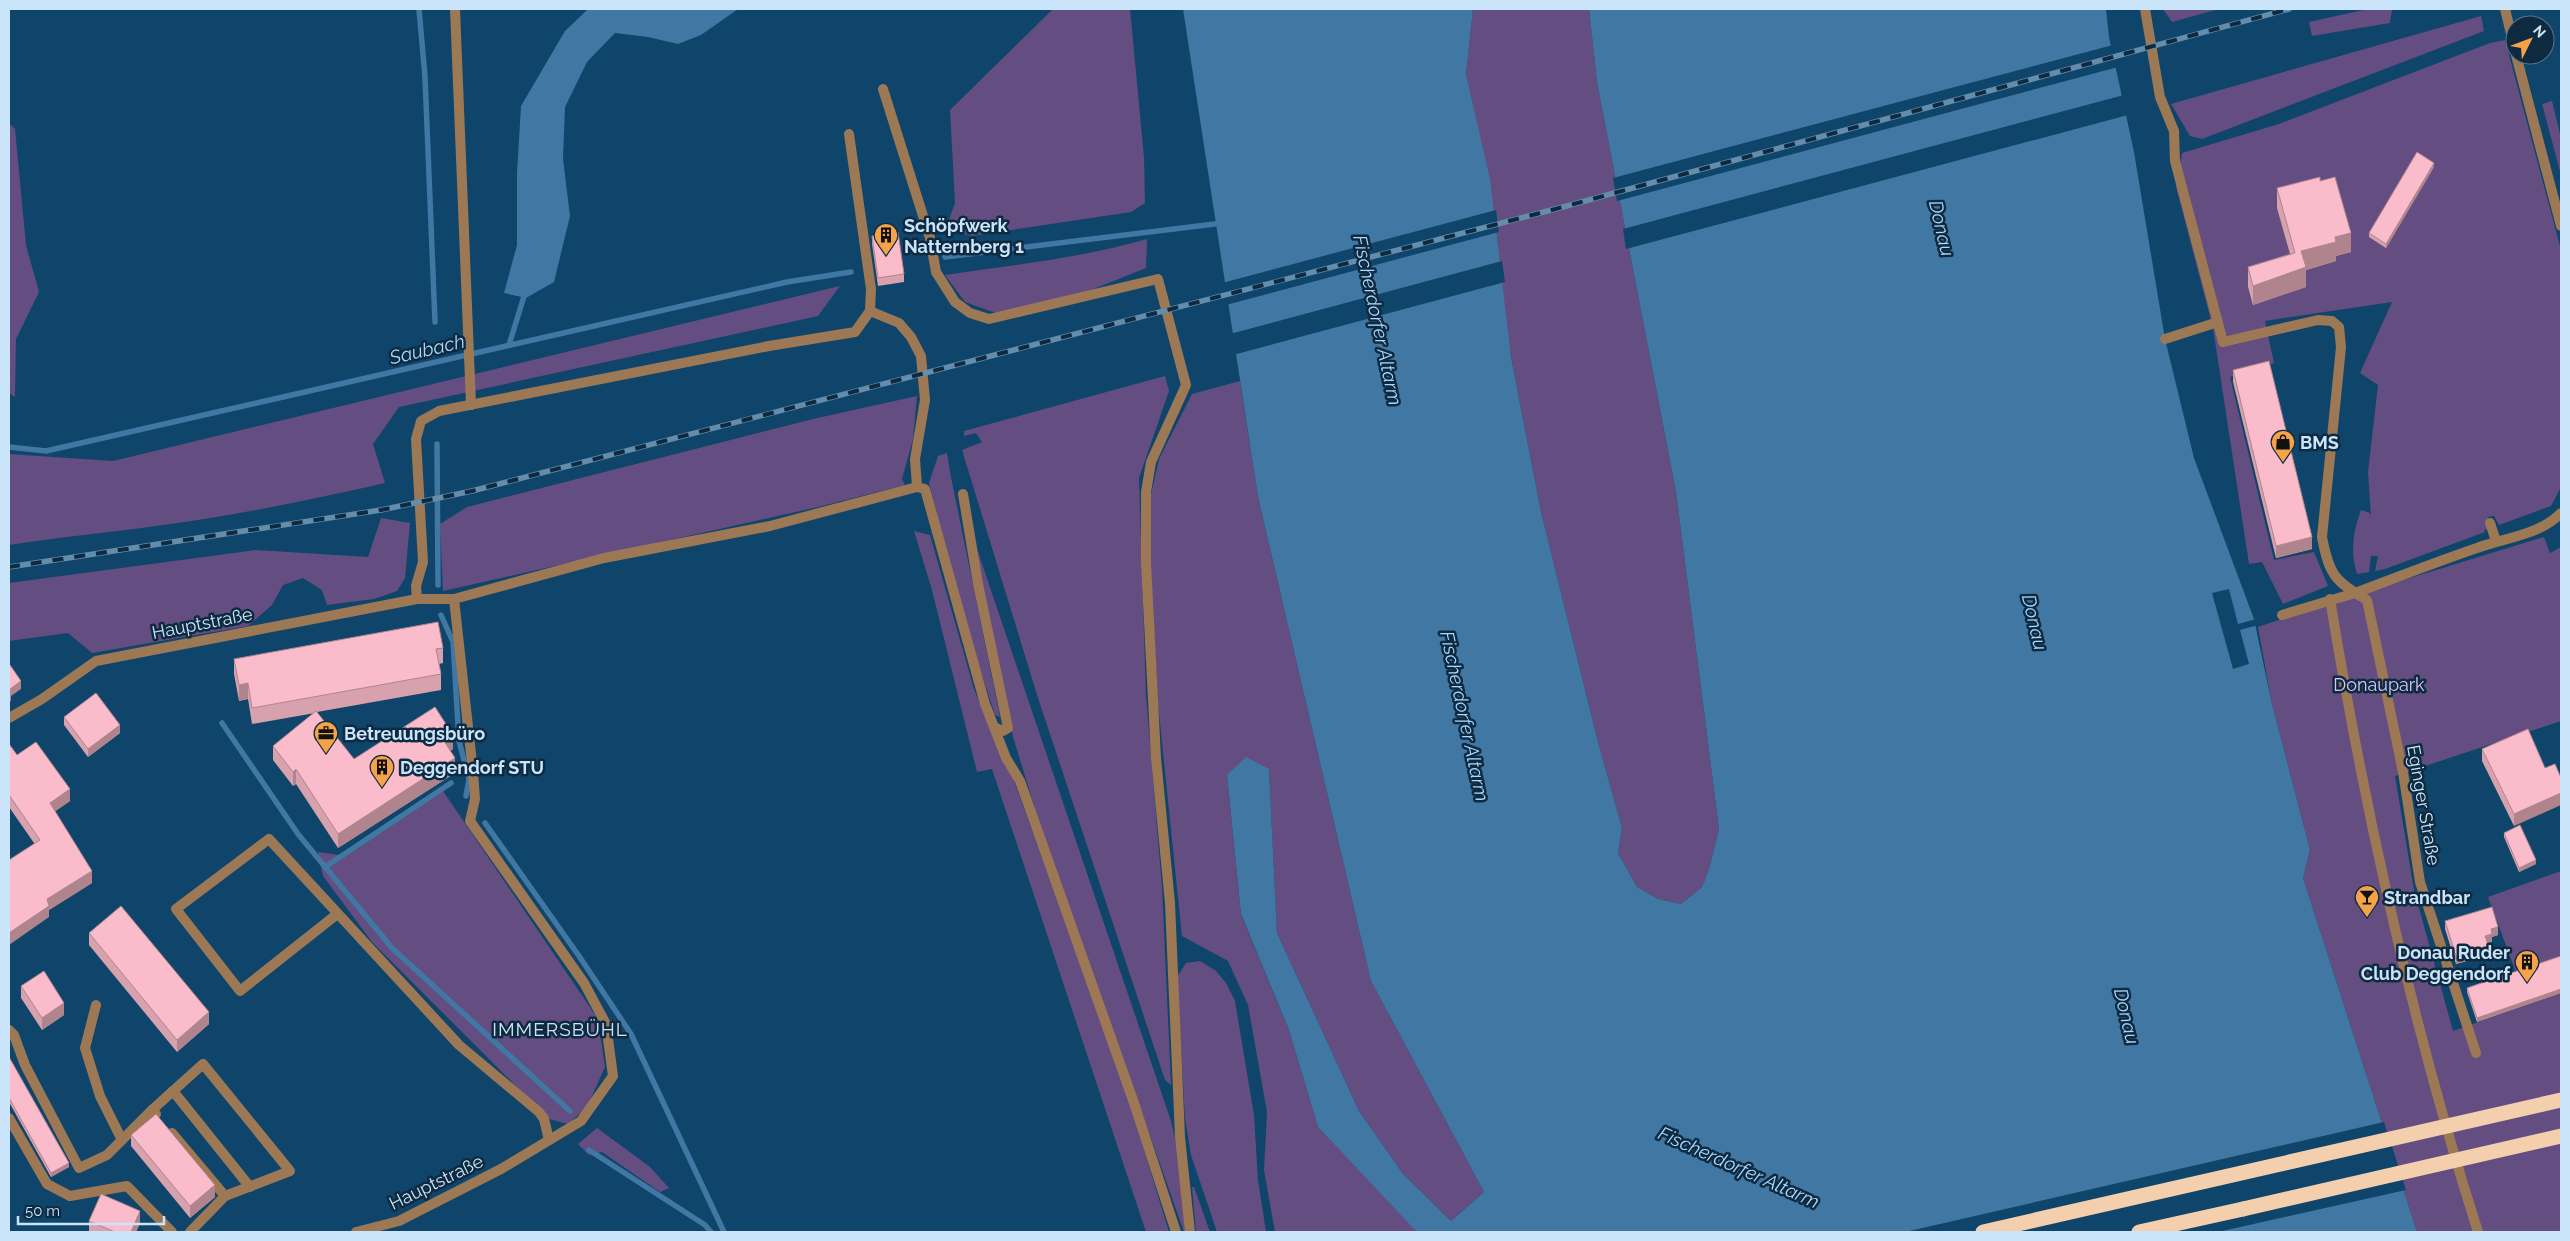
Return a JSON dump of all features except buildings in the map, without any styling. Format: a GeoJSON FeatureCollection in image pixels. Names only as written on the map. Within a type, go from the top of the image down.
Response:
{"type":"FeatureCollection","features":[{"type":"Feature","properties":{"kind":"highway"},"geometry":{"type":"LineString","coordinates":[[1982,1232],[2561,1100]]}},
{"type":"Feature","properties":{"kind":"highway"},"geometry":{"type":"LineString","coordinates":[[2139,1232],[2561,1136]]}},
{"type":"Feature","properties":{"kind":"street"},"geometry":{"type":"LineString","coordinates":[[455,9],[471,405]]}},
{"type":"Feature","properties":{"kind":"street"},"geometry":{"type":"LineString","coordinates":[[2145,9],[2160,97],[2174,130],[2175,161],[2218,322],[2165,338]]}},
{"type":"Feature","properties":{"kind":"street"},"geometry":{"type":"LineString","coordinates":[[2519,65],[2561,226]]}},
{"type":"Feature","properties":{"kind":"street"},"geometry":{"type":"LineString","coordinates":[[884,89],[930,238],[936,272],[955,302],[970,313],[989,319],[1158,280],[1186,385],[1151,462],[1146,492],[1146,563],[1156,758],[1170,903],[1180,1137],[1190,1232]]}},
{"type":"Feature","properties":{"kind":"street"},"geometry":{"type":"LineString","coordinates":[[417,599],[416,586],[422,562],[416,439],[422,422],[439,411],[769,346],[855,332],[870,311],[871,288],[849,134]]}},
{"type":"Feature","properties":{"kind":"street"},"geometry":{"type":"LineString","coordinates":[[870,311],[899,323],[911,337],[921,356],[925,400],[915,459],[916,487],[925,489],[985,704],[1006,758],[1020,781],[1134,1103],[1176,1232]]}},
{"type":"Feature","properties":{"kind":"street","name":"Eginger Straße"},"geometry":{"type":"LineString","coordinates":[[2218,322],[2223,342],[2318,320],[2332,321],[2339,327],[2341,347],[2322,537],[2326,556],[2335,579],[2367,600],[2403,772],[2420,882],[2476,1053]]}},
{"type":"Feature","properties":{"kind":"street","name":"Hauptstraße"},"geometry":{"type":"LineString","coordinates":[[9,718],[42,699],[96,661],[417,599],[454,599],[604,558],[770,526],[916,487]]}},
{"type":"Feature","properties":{"kind":"street"},"geometry":{"type":"LineString","coordinates":[[963,494],[978,584],[1008,728],[1003,731],[994,728]]}},
{"type":"Feature","properties":{"kind":"street"},"geometry":{"type":"LineString","coordinates":[[2282,615],[2354,593],[2548,524],[2561,513]]}},
{"type":"Feature","properties":{"kind":"street"},"geometry":{"type":"LineString","coordinates":[[2490,523],[2496,541]]}},
{"type":"Feature","properties":{"kind":"street","name":"Hauptstraße"},"geometry":{"type":"LineString","coordinates":[[356,1232],[399,1221],[501,1169],[581,1121],[613,1076],[606,1024],[584,982],[470,821],[475,799],[454,599]]}},
{"type":"Feature","properties":{"kind":"street"},"geometry":{"type":"LineString","coordinates":[[2330,599],[2348,716],[2386,897],[2420,1028],[2478,1232]]}},
{"type":"Feature","properties":{"kind":"street"},"geometry":{"type":"LineString","coordinates":[[336,915],[240,991],[176,909],[269,839],[305,877],[336,915],[459,1045],[539,1112],[544,1119],[549,1140]]}},
{"type":"Feature","properties":{"kind":"street"},"geometry":{"type":"LineString","coordinates":[[96,1005],[85,1048],[100,1096],[122,1140]]}},
{"type":"Feature","properties":{"kind":"street"},"geometry":{"type":"LineString","coordinates":[[9,1030],[14,1035],[26,1065],[79,1168],[107,1155],[152,1110],[203,1064],[290,1171],[226,1196],[190,1232]]}},
{"type":"Feature","properties":{"kind":"street"},"geometry":{"type":"LineString","coordinates":[[173,1091],[250,1187]]}},
{"type":"Feature","properties":{"kind":"street"},"geometry":{"type":"LineString","coordinates":[[152,1110],[226,1196]]}},
{"type":"Feature","properties":{"kind":"street"},"geometry":{"type":"LineString","coordinates":[[9,1118],[47,1184],[70,1196],[127,1186],[172,1232]]}},
{"type":"Feature","properties":{"kind":"green space"},"geometry":{"type":"Polygon","coordinates":[[[1053,9],[1130,9],[1144,157],[1145,203],[1131,212],[971,236],[946,228],[955,203],[950,110],[1053,9]]]}},
{"type":"Feature","properties":{"kind":"green space"},"geometry":{"type":"Polygon","coordinates":[[[1473,9],[1589,9],[1597,82],[1676,492],[1719,829],[1709,869],[1702,887],[1681,904],[1658,899],[1637,887],[1618,853],[1622,828],[1598,742],[1541,512],[1511,357],[1466,75],[1473,9]]]}},
{"type":"Feature","properties":{"kind":"green space"},"geometry":{"type":"Polygon","coordinates":[[[2163,9],[2219,9],[2172,22],[2163,9]]]}},
{"type":"Feature","properties":{"kind":"green space"},"geometry":{"type":"Polygon","coordinates":[[[2368,9],[2392,9],[2390,23],[2312,36],[2309,22],[2368,9]]]}},
{"type":"Feature","properties":{"kind":"green space"},"geometry":{"type":"Polygon","coordinates":[[[2481,16],[2484,31],[2202,139],[2190,136],[2171,104],[2481,16]]]}},
{"type":"Feature","properties":{"kind":"green space"},"geometry":{"type":"Polygon","coordinates":[[[2505,40],[2505,65],[2512,65],[2561,250],[2561,487],[2551,506],[2499,525],[2494,516],[2488,517],[2488,529],[2484,530],[2485,532],[2385,569],[2375,571],[2378,556],[2371,556],[2369,572],[2357,574],[2353,549],[2356,526],[2361,510],[2370,513],[2371,517],[2368,472],[2378,385],[2360,373],[2392,302],[2265,321],[2274,363],[2230,377],[2274,560],[2314,552],[2328,586],[2283,604],[2262,562],[2249,564],[2213,328],[2176,187],[2182,153],[2279,124],[2490,43],[2505,40]]]}},
{"type":"Feature","properties":{"kind":"green space"},"geometry":{"type":"Polygon","coordinates":[[[2552,101],[2561,138],[2561,175],[2542,104],[2552,101]]]}},
{"type":"Feature","properties":{"kind":"green space"},"geometry":{"type":"Polygon","coordinates":[[[9,123],[15,129],[26,245],[39,292],[16,339],[15,397],[9,393],[9,123]]]}},
{"type":"Feature","properties":{"kind":"green space"},"geometry":{"type":"Polygon","coordinates":[[[1147,239],[1146,268],[1086,292],[996,313],[965,302],[945,275],[1072,256],[1147,239]]]}},
{"type":"Feature","properties":{"kind":"green space"},"geometry":{"type":"Polygon","coordinates":[[[840,286],[818,316],[399,407],[373,444],[385,483],[214,517],[9,545],[9,454],[113,461],[840,286]]]}},
{"type":"Feature","properties":{"kind":"green space"},"geometry":{"type":"Polygon","coordinates":[[[1165,376],[1169,391],[1139,478],[1146,695],[1162,887],[1171,1085],[1165,1080],[1038,698],[962,450],[982,442],[976,433],[964,436],[964,431],[1165,376]]]}},
{"type":"Feature","properties":{"kind":"green space"},"geometry":{"type":"Polygon","coordinates":[[[1240,381],[1258,497],[1371,981],[1484,1192],[1451,1221],[1403,1174],[1359,1111],[1277,933],[1269,769],[1227,775],[1241,915],[1289,1030],[1318,1127],[1419,1232],[1275,1232],[1264,1170],[1267,1112],[1248,1005],[1228,961],[1182,936],[1158,704],[1147,512],[1159,459],[1192,394],[1240,381]]]}},
{"type":"Feature","properties":{"kind":"green space"},"geometry":{"type":"Polygon","coordinates":[[[917,396],[913,439],[902,479],[905,485],[818,507],[443,591],[440,524],[467,507],[813,419],[917,396]]]}},
{"type":"Feature","properties":{"kind":"green space"},"geometry":{"type":"Polygon","coordinates":[[[947,453],[1000,717],[995,715],[961,610],[929,483],[938,456],[947,453]]]}},
{"type":"Feature","properties":{"kind":"green space"},"geometry":{"type":"Polygon","coordinates":[[[381,518],[410,523],[405,578],[397,591],[374,599],[327,605],[322,590],[303,578],[283,585],[272,605],[248,626],[92,653],[68,633],[9,641],[9,583],[256,550],[368,557],[381,518]]]}},
{"type":"Feature","properties":{"kind":"green space"},"geometry":{"type":"Polygon","coordinates":[[[914,531],[930,535],[974,689],[1005,766],[1012,775],[1129,1100],[1169,1232],[1146,1232],[992,769],[977,772],[932,590],[914,531]]]}},
{"type":"Feature","properties":{"kind":"green space","name":"Donaupark"},"geometry":{"type":"Polygon","coordinates":[[[2544,537],[2550,553],[2561,547],[2561,721],[2395,776],[2414,890],[2453,1031],[2561,993],[2561,1232],[2417,1232],[2303,878],[2310,850],[2272,704],[2258,627],[2322,605],[2544,537]]]}},
{"type":"Feature","properties":{"kind":"green space"},"geometry":{"type":"Polygon","coordinates":[[[975,549],[977,549],[1171,1121],[1178,1152],[1187,1232],[1184,1232],[1037,815],[1013,737],[975,549]]]}},
{"type":"Feature","properties":{"kind":"green space"},"geometry":{"type":"Polygon","coordinates":[[[443,791],[598,1019],[605,1067],[587,1107],[568,1124],[549,1119],[372,942],[323,876],[318,852],[346,856],[443,791]]]}},
{"type":"Feature","properties":{"kind":"green space"},"geometry":{"type":"Polygon","coordinates":[[[2561,871],[2561,960],[2517,975],[2488,897],[2561,871]]]}},
{"type":"Feature","properties":{"kind":"green space"},"geometry":{"type":"Polygon","coordinates":[[[1200,961],[1216,971],[1226,983],[1235,1001],[1254,1115],[1258,1180],[1266,1232],[1217,1232],[1191,1155],[1185,1118],[1177,977],[1186,963],[1200,961]]]}},
{"type":"Feature","properties":{"kind":"green space"},"geometry":{"type":"Polygon","coordinates":[[[597,1128],[650,1167],[669,1188],[660,1192],[602,1152],[589,1155],[578,1144],[597,1128]]]}},
{"type":"Feature","properties":{"kind":"green space"},"geometry":{"type":"Polygon","coordinates":[[[1192,1187],[1194,1187],[1210,1232],[1196,1232],[1192,1187]]]}},
{"type":"Feature","properties":{"kind":"water"},"geometry":{"type":"Polygon","coordinates":[[[588,9],[738,9],[701,35],[678,44],[648,37],[615,33],[587,62],[565,107],[563,159],[570,216],[554,282],[526,298],[504,293],[517,245],[517,173],[521,106],[565,31],[588,9]]]}},
{"type":"Feature","properties":{"kind":"water"},"geometry":{"type":"Polygon","coordinates":[[[1183,9],[1473,9],[1466,75],[1490,179],[1511,357],[1541,512],[1598,742],[1622,828],[1618,853],[1637,887],[1658,899],[1681,904],[1702,887],[1709,869],[1719,829],[1676,492],[1597,82],[1589,9],[2106,9],[2109,37],[2134,152],[2165,339],[2194,458],[2254,619],[2272,704],[2310,850],[2303,878],[2417,1232],[1417,1232],[1318,1127],[1289,1030],[1241,914],[1227,775],[1246,757],[1269,769],[1277,933],[1359,1111],[1403,1174],[1451,1221],[1484,1192],[1371,981],[1258,497],[1183,9]]]}},
{"type":"Feature","properties":{"kind":"pier"},"geometry":{"type":"Polygon","coordinates":[[[2113,45],[2118,67],[1617,201],[1613,178],[2113,45]]]}},
{"type":"Feature","properties":{"kind":"pier"},"geometry":{"type":"Polygon","coordinates":[[[2124,95],[2128,115],[1626,249],[1623,229],[2124,95]]]}},
{"type":"Feature","properties":{"kind":"pier"},"geometry":{"type":"Polygon","coordinates":[[[1496,210],[1499,232],[1226,305],[1222,283],[1496,210]]]}},
{"type":"Feature","properties":{"kind":"pier"},"geometry":{"type":"Polygon","coordinates":[[[1502,261],[1505,282],[1233,355],[1230,334],[1502,261]]]}},
{"type":"Feature","properties":{"kind":"pier"},"geometry":{"type":"Polygon","coordinates":[[[2229,589],[2238,624],[2256,619],[2258,625],[2240,630],[2249,664],[2233,669],[2212,593],[2229,589]]]}},
{"type":"Feature","properties":{"kind":"pier"},"geometry":{"type":"Polygon","coordinates":[[[2384,1122],[2406,1190],[2218,1232],[1905,1232],[2384,1122]]]}},
{"type":"Feature","properties":{"kind":"waterway"},"geometry":{"type":"LineString","coordinates":[[419,9],[425,77],[435,322]]}},
{"type":"Feature","properties":{"kind":"waterway"},"geometry":{"type":"LineString","coordinates":[[945,257],[1223,223]]}},
{"type":"Feature","properties":{"kind":"waterway","name":"Saubach"},"geometry":{"type":"LineString","coordinates":[[9,447],[46,451],[787,282],[851,272]]}},
{"type":"Feature","properties":{"kind":"waterway"},"geometry":{"type":"LineString","coordinates":[[509,345],[525,293]]}},
{"type":"Feature","properties":{"kind":"waterway"},"geometry":{"type":"LineString","coordinates":[[437,444],[438,585]]}},
{"type":"Feature","properties":{"kind":"waterway"},"geometry":{"type":"LineString","coordinates":[[441,615],[453,642],[459,741],[469,779],[466,796]]}},
{"type":"Feature","properties":{"kind":"waterway"},"geometry":{"type":"LineString","coordinates":[[222,723],[298,834],[392,948],[570,1111]]}},
{"type":"Feature","properties":{"kind":"waterway"},"geometry":{"type":"LineString","coordinates":[[325,867],[451,783]]}},
{"type":"Feature","properties":{"kind":"waterway"},"geometry":{"type":"LineString","coordinates":[[485,823],[579,956],[631,1034],[724,1232]]}},
{"type":"Feature","properties":{"kind":"waterway"},"geometry":{"type":"LineString","coordinates":[[589,1150],[705,1225],[711,1232]]}},
{"type":"Feature","properties":{"kind":"railway"},"geometry":{"type":"LineString","coordinates":[[9,567],[381,510],[472,491],[1563,207],[2289,9]]}},
{"type":"Feature","properties":{"kind":"place","name":"Schöpfwerk Natternberg 1"},"geometry":{"type":"Point","coordinates":[886,256]}},
{"type":"Feature","properties":{"kind":"place","name":"BMS"},"geometry":{"type":"Point","coordinates":[2283,463]}},
{"type":"Feature","properties":{"kind":"place","name":"Betreuungsbüro"},"geometry":{"type":"Point","coordinates":[326,754]}},
{"type":"Feature","properties":{"kind":"place","name":"Deggendorf STU"},"geometry":{"type":"Point","coordinates":[382,788]}},
{"type":"Feature","properties":{"kind":"place","name":"Strandbar"},"geometry":{"type":"Point","coordinates":[2367,918]}},
{"type":"Feature","properties":{"kind":"place","name":"Donau Ruder Club Deggendorf"},"geometry":{"type":"Point","coordinates":[2527,983]}},
{"type":"Feature","properties":{"kind":"district","name":"IMMERSBÜHL"},"geometry":{"type":"Point","coordinates":[560,1029]}},
{"type":"Feature","properties":{"kind":"water label","name":"Donau"},"geometry":{"type":"Point","coordinates":[1942,228]}},
{"type":"Feature","properties":{"kind":"water label","name":"Fischerdorfer Altarm"},"geometry":{"type":"Point","coordinates":[1378,320]}},
{"type":"Feature","properties":{"kind":"water label","name":"Donau"},"geometry":{"type":"Point","coordinates":[2035,622]}},
{"type":"Feature","properties":{"kind":"water label","name":"Fischerdorfer Altarm"},"geometry":{"type":"Point","coordinates":[1465,716]}},
{"type":"Feature","properties":{"kind":"water label","name":"Donau"},"geometry":{"type":"Point","coordinates":[2127,1016]}},
{"type":"Feature","properties":{"kind":"water label","name":"Fischerdorfer Altarm"},"geometry":{"type":"Point","coordinates":[1739,1167]}}]}
